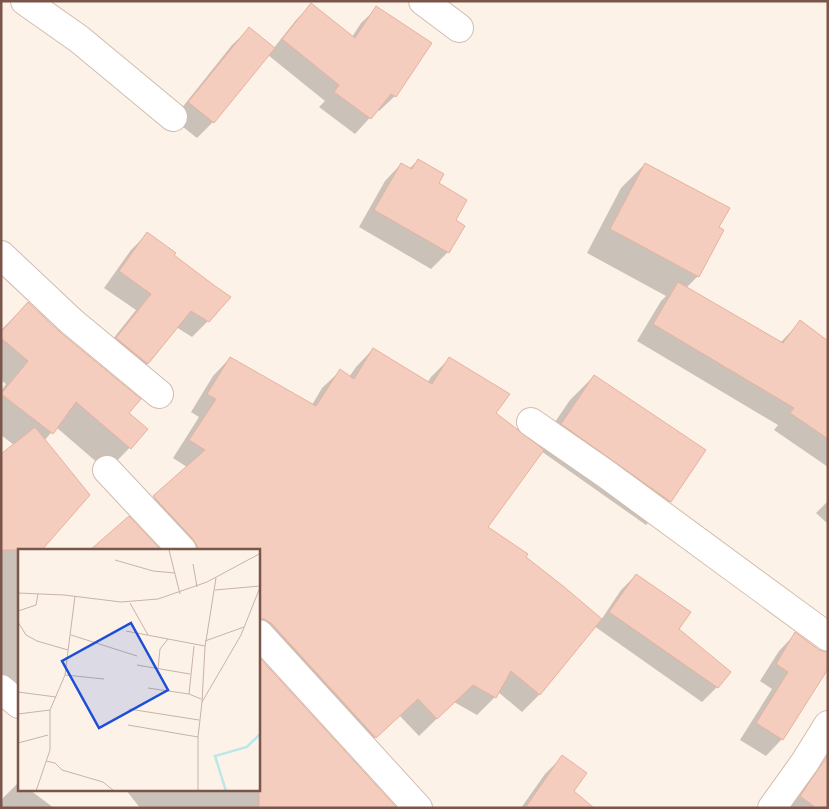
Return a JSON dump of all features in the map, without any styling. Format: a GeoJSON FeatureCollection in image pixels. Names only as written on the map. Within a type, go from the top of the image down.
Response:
{"type":"FeatureCollection","features":[{"type":"Feature","properties":{"kind":"street"},"geometry":{"type":"LineString","coordinates":[[25,1],[79,39],[173,117]]}},
{"type":"Feature","properties":{"kind":"street"},"geometry":{"type":"LineString","coordinates":[[423,1],[459,28]]}},
{"type":"Feature","properties":{"kind":"street"},"geometry":{"type":"LineString","coordinates":[[1,255],[71,321],[160,394]]}},
{"type":"Feature","properties":{"kind":"street"},"geometry":{"type":"LineString","coordinates":[[530,422],[606,474],[828,637]]}},
{"type":"Feature","properties":{"kind":"street"},"geometry":{"type":"LineString","coordinates":[[107,470],[181,549]]}},
{"type":"Feature","properties":{"kind":"street"},"geometry":{"type":"LineString","coordinates":[[260,635],[418,808]]}},
{"type":"Feature","properties":{"kind":"street"},"geometry":{"type":"LineString","coordinates":[[1,689],[18,703]]}},
{"type":"Feature","properties":{"kind":"street"},"geometry":{"type":"LineString","coordinates":[[772,808],[805,762],[828,725]]}},
{"type":"Feature","properties":{"kind":"building"},"geometry":{"type":"Polygon","coordinates":[[[311,3],[355,38],[376,6],[432,43],[396,97],[391,94],[371,119],[334,92],[339,85],[282,39],[311,3]]]}},
{"type":"Feature","properties":{"kind":"building"},"geometry":{"type":"Polygon","coordinates":[[[249,27],[275,48],[214,123],[188,102],[249,27]]]}},
{"type":"Feature","properties":{"kind":"building"},"geometry":{"type":"Polygon","coordinates":[[[418,159],[444,174],[439,183],[467,200],[456,220],[465,226],[449,253],[374,210],[401,163],[412,169],[418,159]]]}},
{"type":"Feature","properties":{"kind":"building"},"geometry":{"type":"Polygon","coordinates":[[[645,163],[730,208],[719,227],[724,230],[699,277],[610,229],[645,163]]]}},
{"type":"Feature","properties":{"kind":"building"},"geometry":{"type":"Polygon","coordinates":[[[147,232],[176,253],[174,255],[231,297],[209,322],[191,311],[148,364],[116,338],[151,294],[119,271],[147,232]]]}},
{"type":"Feature","properties":{"kind":"building"},"geometry":{"type":"Polygon","coordinates":[[[678,282],[783,343],[800,320],[828,341],[828,439],[790,413],[794,408],[653,324],[678,282]]]}},
{"type":"Feature","properties":{"kind":"building"},"geometry":{"type":"Polygon","coordinates":[[[28,302],[61,333],[141,399],[129,413],[148,429],[131,449],[76,402],[53,434],[1,394],[28,361],[1,338],[1,332],[28,302]]]}},
{"type":"Feature","properties":{"kind":"building"},"geometry":{"type":"Polygon","coordinates":[[[373,348],[432,384],[449,357],[510,394],[496,413],[544,450],[488,527],[528,554],[526,557],[602,619],[540,695],[511,671],[496,698],[473,685],[437,719],[418,699],[376,738],[271,623],[260,619],[260,549],[197,549],[193,539],[153,496],[205,450],[189,440],[216,399],[207,394],[230,357],[316,406],[340,369],[354,379],[373,348]]]}},
{"type":"Feature","properties":{"kind":"building"},"geometry":{"type":"Polygon","coordinates":[[[594,375],[706,450],[671,502],[561,424],[594,375]]]}},
{"type":"Feature","properties":{"kind":"building"},"geometry":{"type":"Polygon","coordinates":[[[35,427],[90,495],[43,549],[1,550],[1,454],[35,427]]]}},
{"type":"Feature","properties":{"kind":"building"},"geometry":{"type":"Polygon","coordinates":[[[129,516],[160,549],[91,549],[129,516]]]}},
{"type":"Feature","properties":{"kind":"building"},"geometry":{"type":"Polygon","coordinates":[[[636,574],[691,612],[679,629],[731,672],[718,688],[609,612],[636,574]]]}},
{"type":"Feature","properties":{"kind":"building"},"geometry":{"type":"Polygon","coordinates":[[[795,632],[819,650],[828,652],[828,669],[783,740],[756,723],[788,672],[776,664],[795,632]]]}},
{"type":"Feature","properties":{"kind":"building"},"geometry":{"type":"Polygon","coordinates":[[[260,658],[397,808],[259,808],[260,792],[260,658]]]}},
{"type":"Feature","properties":{"kind":"building"},"geometry":{"type":"Polygon","coordinates":[[[562,755],[587,773],[574,791],[594,808],[525,808],[562,755]]]}},
{"type":"Feature","properties":{"kind":"building"},"geometry":{"type":"Polygon","coordinates":[[[828,755],[828,808],[816,808],[800,796],[828,755]]]}}]}
